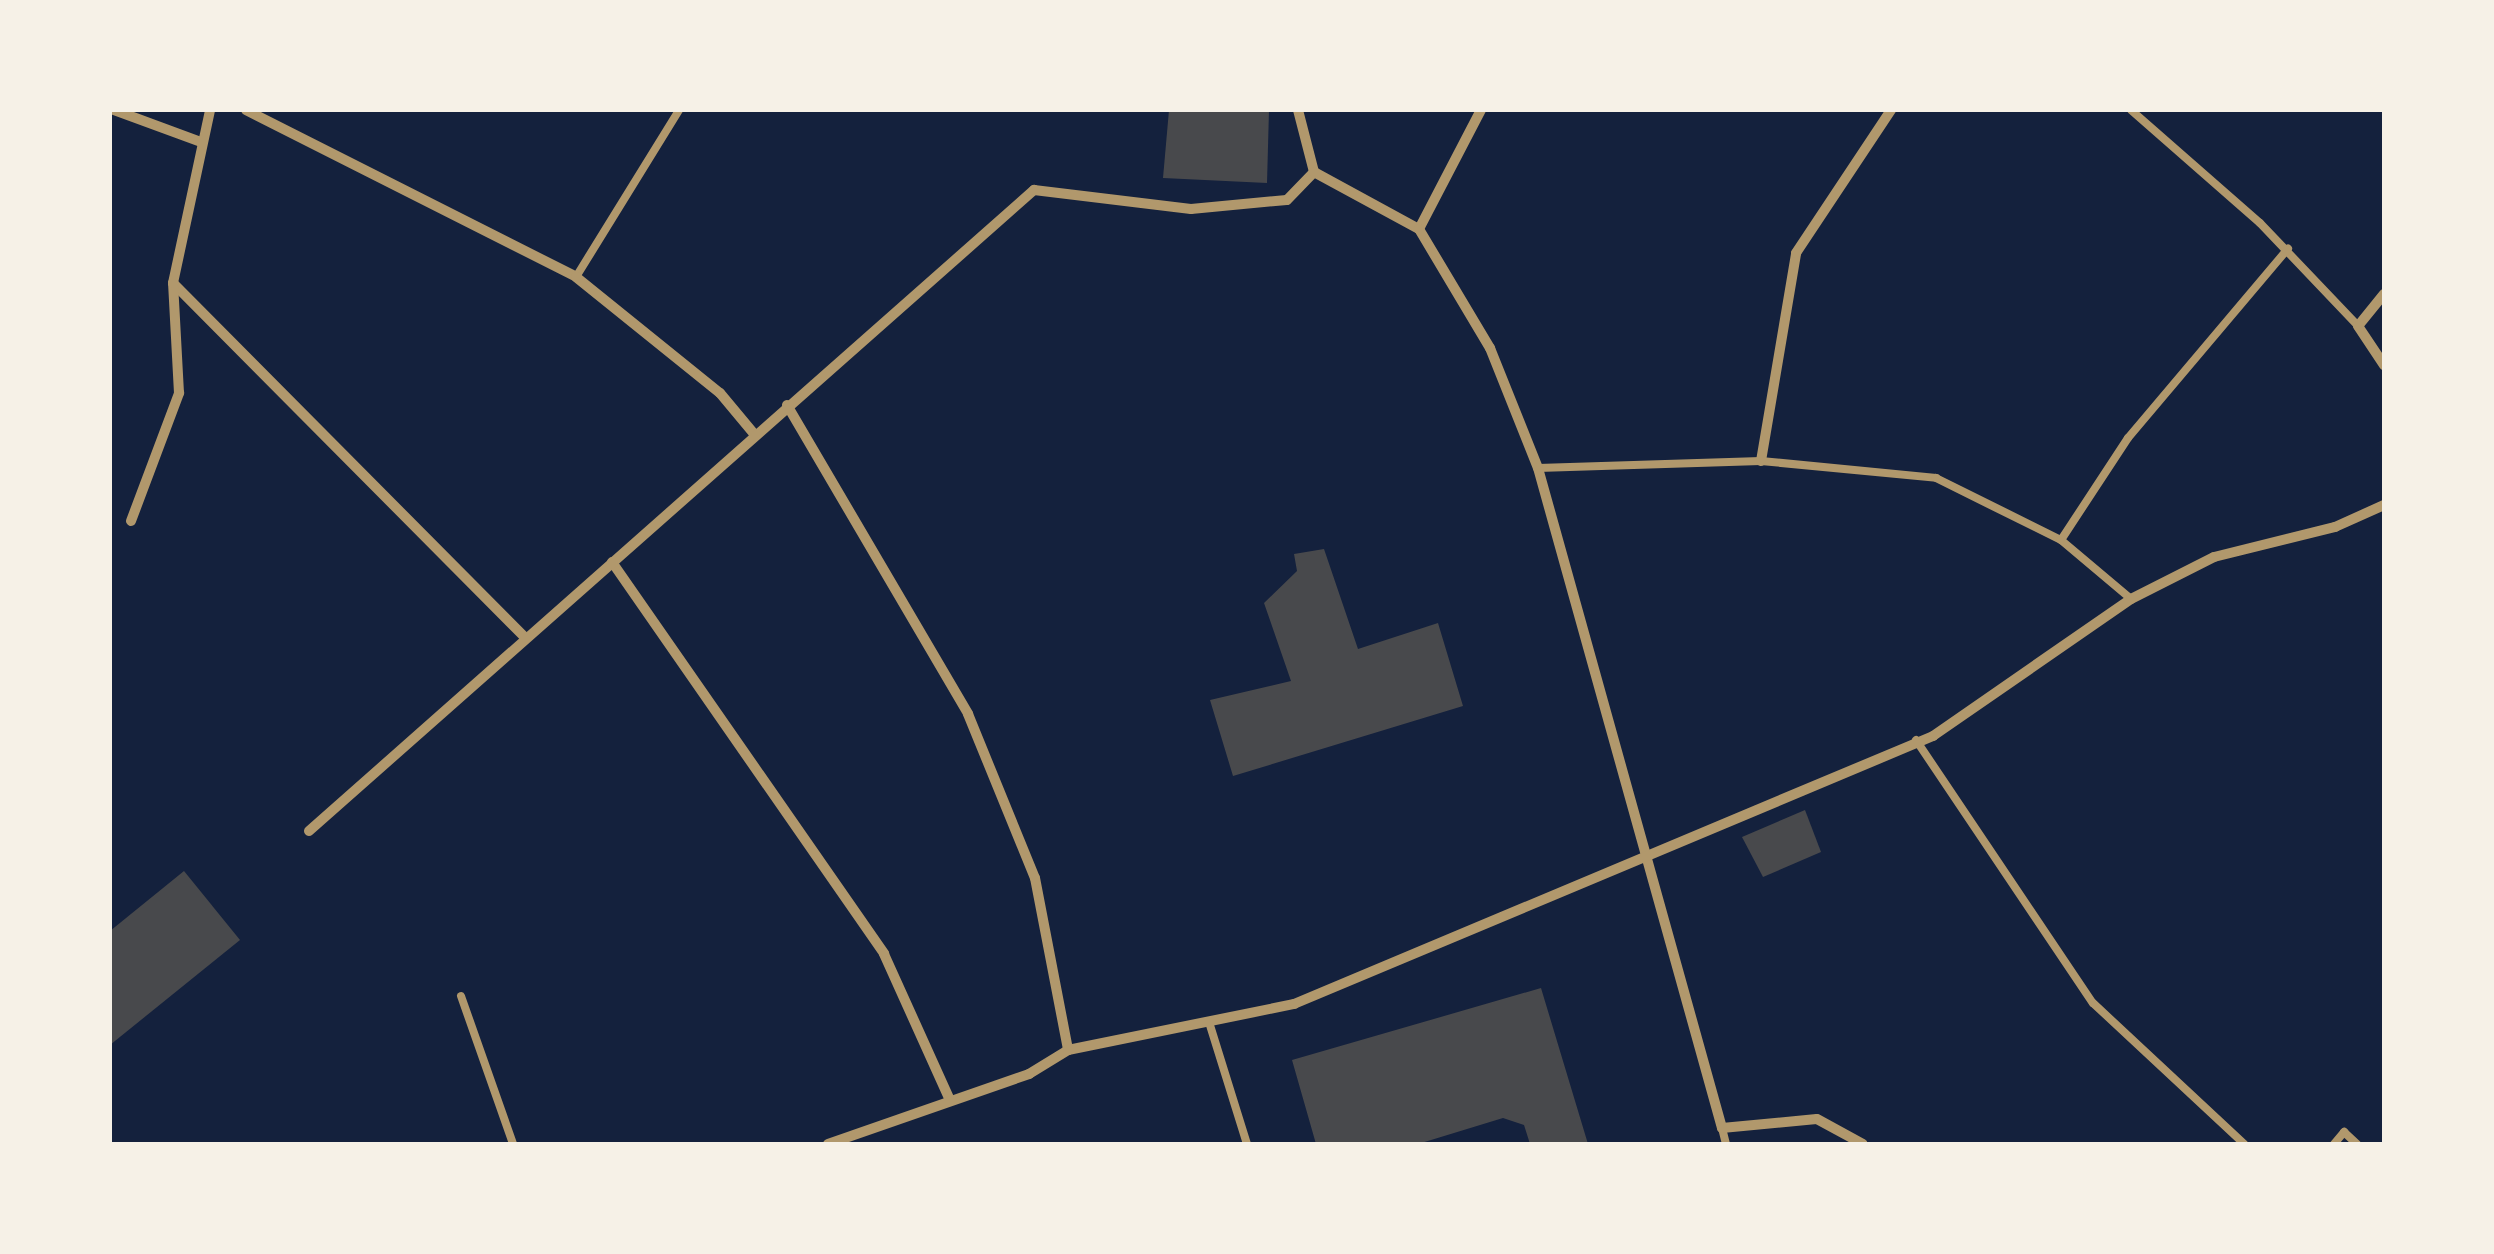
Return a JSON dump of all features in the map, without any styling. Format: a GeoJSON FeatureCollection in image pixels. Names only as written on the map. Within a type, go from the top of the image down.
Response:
{"type":"FeatureCollection","features":[{"type":"Feature","properties":{"kind":"street"},"geometry":{"type":"LineString","coordinates":[[114,110],[201,142]]}},
{"type":"Feature","properties":{"kind":"street"},"geometry":{"type":"LineString","coordinates":[[131,521],[179,393],[172,283],[210,110]]}},
{"type":"Feature","properties":{"kind":"street"},"geometry":{"type":"LineString","coordinates":[[246,110],[576,277],[720,393],[755,435]]}},
{"type":"Feature","properties":{"kind":"street"},"geometry":{"type":"LineString","coordinates":[[1298,110],[1314,172],[1419,228],[1490,348],[1538,468],[1722,1128],[1818,1120],[1862,1144]]}},
{"type":"Feature","properties":{"kind":"street"},"geometry":{"type":"LineString","coordinates":[[1419,228],[1482,110]]}},
{"type":"Feature","properties":{"kind":"street"},"geometry":{"type":"LineString","coordinates":[[1762,461],[1796,252],[1892,110]]}},
{"type":"Feature","properties":{"kind":"street"},"geometry":{"type":"LineString","coordinates":[[309,831],[1034,190],[1191,209],[1287,200],[1314,172]]}},
{"type":"Feature","properties":{"kind":"street"},"geometry":{"type":"LineString","coordinates":[[172,283],[525,638]]}},
{"type":"Feature","properties":{"kind":"street"},"geometry":{"type":"LineString","coordinates":[[2384,294],[2358,326],[2384,366]]}},
{"type":"Feature","properties":{"kind":"street"},"geometry":{"type":"LineString","coordinates":[[788,405],[968,714],[1035,878],[1068,1050]]}},
{"type":"Feature","properties":{"kind":"street"},"geometry":{"type":"LineString","coordinates":[[828,1144],[950,1100],[1068,1050],[1294,1004],[1916,740],[2131,599],[2214,557],[2335,528],[2384,505]]}},
{"type":"Feature","properties":{"kind":"street"},"geometry":{"type":"LineString","coordinates":[[612,562],[884,954],[950,1100]]}},
{"type":"Feature","properties":{"kind":"lane"},"geometry":{"type":"LineString","coordinates":[[576,277],[679,110]]}},
{"type":"Feature","properties":{"kind":"lane"},"geometry":{"type":"LineString","coordinates":[[2131,110],[2288,249],[2358,326]]}},
{"type":"Feature","properties":{"kind":"lane"},"geometry":{"type":"LineString","coordinates":[[2061,540],[2128,438],[2288,249]]}},
{"type":"Feature","properties":{"kind":"lane"},"geometry":{"type":"LineString","coordinates":[[1538,468],[1762,461],[1936,478],[2061,540],[2131,599]]}},
{"type":"Feature","properties":{"kind":"lane"},"geometry":{"type":"LineString","coordinates":[[1916,740],[2094,1003],[2244,1144]]}},
{"type":"Feature","properties":{"kind":"lane"},"geometry":{"type":"LineString","coordinates":[[461,996],[513,1144]]}},
{"type":"Feature","properties":{"kind":"lane"},"geometry":{"type":"LineString","coordinates":[[1209,1022],[1247,1144]]}},
{"type":"Feature","properties":{"kind":"lane"},"geometry":{"type":"LineString","coordinates":[[1722,1128],[1726,1144]]}},
{"type":"Feature","properties":{"kind":"lane"},"geometry":{"type":"LineString","coordinates":[[2334,1144],[2344,1132],[2357,1144]]}},
{"type":"Feature","properties":{"kind":"building"},"geometry":{"type":"Polygon","coordinates":[[[1169,110],[1269,110],[1267,183],[1163,178],[1169,110]]]}},
{"type":"Feature","properties":{"kind":"building"},"geometry":{"type":"Polygon","coordinates":[[[1324,549],[1358,649],[1438,623],[1463,706],[1233,776],[1210,700],[1291,681],[1264,603],[1297,571],[1294,554],[1324,549]]]}},
{"type":"Feature","properties":{"kind":"building"},"geometry":{"type":"Polygon","coordinates":[[[1805,810],[1821,852],[1763,877],[1742,837],[1805,810]]]}},
{"type":"Feature","properties":{"kind":"building"},"geometry":{"type":"Polygon","coordinates":[[[184,871],[240,940],[110,1045],[110,931],[184,871]]]}},
{"type":"Feature","properties":{"kind":"building"},"geometry":{"type":"Polygon","coordinates":[[[1541,988],[1588,1144],[1530,1144],[1524,1125],[1503,1118],[1418,1144],[1316,1144],[1292,1060],[1541,988]]]}}]}
